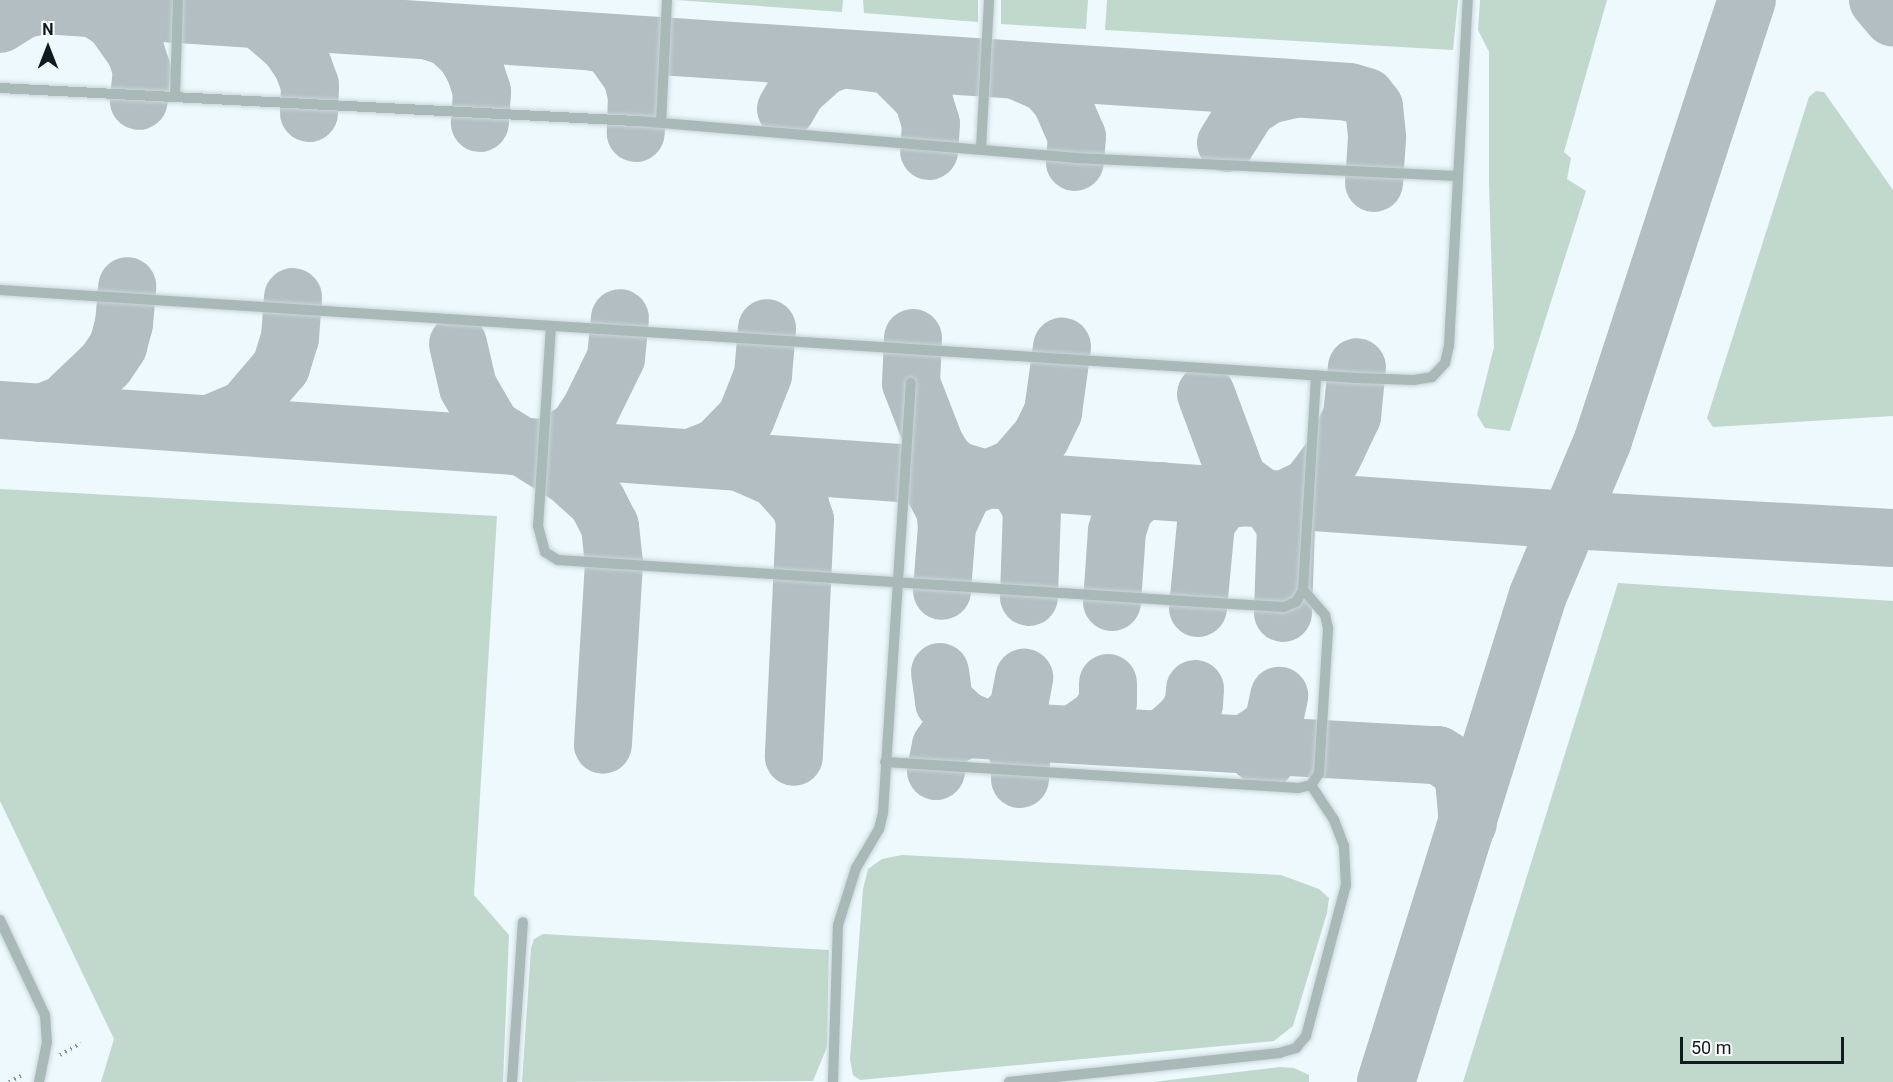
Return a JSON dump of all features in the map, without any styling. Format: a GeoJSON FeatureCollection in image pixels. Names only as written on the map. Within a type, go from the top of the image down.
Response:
{"type":"FeatureCollection","features":[{"type":"Feature","properties":{"kind":"lane"},"geometry":{"type":"LineString","coordinates":[[175,96],[178,0]]}},
{"type":"Feature","properties":{"kind":"lane"},"geometry":{"type":"LineString","coordinates":[[661,123],[667,0]]}},
{"type":"Feature","properties":{"kind":"lane"},"geometry":{"type":"LineString","coordinates":[[981,148],[989,0]]}},
{"type":"Feature","properties":{"kind":"lane"},"geometry":{"type":"LineString","coordinates":[[0,290],[1316,375],[1414,380],[1432,377],[1445,363],[1449,346],[1456,176],[1468,0]]}},
{"type":"Feature","properties":{"kind":"lane"},"geometry":{"type":"LineString","coordinates":[[0,88],[661,123],[1225,167],[1456,176]]}},
{"type":"Feature","properties":{"kind":"lane"},"geometry":{"type":"LineString","coordinates":[[551,326],[538,526],[545,552],[558,560],[1284,607],[1296,602],[1303,590],[1316,375]]}},
{"type":"Feature","properties":{"kind":"lane"},"geometry":{"type":"LineString","coordinates":[[833,1082],[838,925],[856,868],[879,828],[911,382]]}},
{"type":"Feature","properties":{"kind":"lane"},"geometry":{"type":"LineString","coordinates":[[1303,590],[1325,615],[1328,628],[1319,773],[1311,785]]}},
{"type":"Feature","properties":{"kind":"lane"},"geometry":{"type":"LineString","coordinates":[[885,762],[1273,787],[1311,785]]}},
{"type":"Feature","properties":{"kind":"lane"},"geometry":{"type":"LineString","coordinates":[[1009,1082],[1279,1053],[1296,1048],[1306,1036],[1346,885],[1344,846],[1334,820],[1311,785]]}},
{"type":"Feature","properties":{"kind":"lane"},"geometry":{"type":"LineString","coordinates":[[0,920],[45,1015],[47,1041],[39,1082]]}},
{"type":"Feature","properties":{"kind":"lane"},"geometry":{"type":"LineString","coordinates":[[512,1082],[523,922]]}},
{"type":"Feature","properties":{"kind":"green space"},"geometry":{"type":"Polygon","coordinates":[[[676,0],[843,0],[842,12],[676,0]]]}},
{"type":"Feature","properties":{"kind":"green space"},"geometry":{"type":"Polygon","coordinates":[[[863,0],[978,0],[978,22],[864,13],[863,0]]]}},
{"type":"Feature","properties":{"kind":"green space"},"geometry":{"type":"Polygon","coordinates":[[[1001,0],[1088,0],[1086,29],[1001,24],[1001,0]]]}},
{"type":"Feature","properties":{"kind":"green space"},"geometry":{"type":"Polygon","coordinates":[[[1107,0],[1458,0],[1453,50],[1105,30],[1107,0]]]}},
{"type":"Feature","properties":{"kind":"green space"},"geometry":{"type":"Polygon","coordinates":[[[1480,0],[1607,0],[1564,152],[1571,158],[1567,179],[1586,191],[1510,431],[1485,428],[1477,415],[1494,347],[1489,183],[1489,52],[1478,30],[1480,0]]]}},
{"type":"Feature","properties":{"kind":"green space"},"geometry":{"type":"Polygon","coordinates":[[[1816,91],[1824,92],[1893,190],[1893,416],[1713,427],[1707,418],[1809,97],[1816,91]]]}},
{"type":"Feature","properties":{"kind":"green space"},"geometry":{"type":"Polygon","coordinates":[[[0,489],[497,516],[474,895],[509,935],[503,1082],[101,1082],[114,1039],[0,801],[0,489]]]}},
{"type":"Feature","properties":{"kind":"green space"},"geometry":{"type":"Polygon","coordinates":[[[1618,583],[1893,601],[1893,1082],[1463,1082],[1618,583]]]}},
{"type":"Feature","properties":{"kind":"green space"},"geometry":{"type":"Polygon","coordinates":[[[902,855],[1281,875],[1319,889],[1329,898],[1327,913],[1293,1026],[1274,1041],[860,1080],[853,1075],[850,1059],[863,889],[868,869],[882,859],[902,855]]]}},
{"type":"Feature","properties":{"kind":"green space"},"geometry":{"type":"Polygon","coordinates":[[[543,934],[829,950],[827,1047],[813,1081],[522,1082],[531,948],[534,939],[543,934]]]}},
{"type":"Feature","properties":{"kind":"green space"},"geometry":{"type":"Polygon","coordinates":[[[1280,1067],[1294,1068],[1309,1075],[1309,1082],[1153,1082],[1280,1067]]]}},
{"type":"Feature","properties":{"kind":"taxiway"},"geometry":{"type":"LineString","coordinates":[[1386,1082],[1538,595],[1603,440],[1747,0]]}},
{"type":"Feature","properties":{"kind":"taxiway"},"geometry":{"type":"LineString","coordinates":[[1878,0],[1893,18]]}},
{"type":"Feature","properties":{"kind":"taxiway"},"geometry":{"type":"LineString","coordinates":[[0,24],[24,9],[44,5],[1349,92],[1366,97],[1374,107],[1377,138],[1374,183]]}},
{"type":"Feature","properties":{"kind":"taxiway"},"geometry":{"type":"LineString","coordinates":[[94,8],[114,21],[136,53],[142,70],[139,101]]}},
{"type":"Feature","properties":{"kind":"taxiway"},"geometry":{"type":"LineString","coordinates":[[260,20],[289,45],[303,66],[310,85],[309,113]]}},
{"type":"Feature","properties":{"kind":"taxiway"},"geometry":{"type":"LineString","coordinates":[[429,31],[448,37],[466,54],[475,70],[482,92],[480,123]]}},
{"type":"Feature","properties":{"kind":"taxiway"},"geometry":{"type":"LineString","coordinates":[[593,42],[610,45],[632,76],[637,96],[636,133]]}},
{"type":"Feature","properties":{"kind":"taxiway"},"geometry":{"type":"LineString","coordinates":[[786,109],[797,90],[824,66],[842,59],[890,65],[923,98],[931,124],[929,151]]}},
{"type":"Feature","properties":{"kind":"taxiway"},"geometry":{"type":"LineString","coordinates":[[1016,70],[1047,84],[1061,100],[1077,137],[1075,162]]}},
{"type":"Feature","properties":{"kind":"taxiway"},"geometry":{"type":"LineString","coordinates":[[1226,143],[1247,109],[1268,95],[1294,89]]}},
{"type":"Feature","properties":{"kind":"taxiway"},"geometry":{"type":"LineString","coordinates":[[41,413],[64,404],[106,364],[118,346],[124,324],[127,286]]}},
{"type":"Feature","properties":{"kind":"taxiway"},"geometry":{"type":"LineString","coordinates":[[210,424],[245,409],[281,367],[290,338],[293,297]]}},
{"type":"Feature","properties":{"kind":"taxiway"},"geometry":{"type":"LineString","coordinates":[[546,448],[577,430],[590,411],[616,358],[620,318]]}},
{"type":"Feature","properties":{"kind":"taxiway"},"geometry":{"type":"LineString","coordinates":[[691,458],[718,447],[746,418],[763,375],[767,328]]}},
{"type":"Feature","properties":{"kind":"taxiway"},"geometry":{"type":"LineString","coordinates":[[913,338],[911,383],[935,445],[945,461],[958,471],[983,478]]}},
{"type":"Feature","properties":{"kind":"taxiway"},"geometry":{"type":"LineString","coordinates":[[458,344],[468,387],[492,428],[569,476],[597,501],[610,526],[614,563],[603,745]]}},
{"type":"Feature","properties":{"kind":"taxiway"},"geometry":{"type":"LineString","coordinates":[[947,526],[964,489],[1014,468],[1041,437],[1053,412],[1062,347]]}},
{"type":"Feature","properties":{"kind":"taxiway"},"geometry":{"type":"LineString","coordinates":[[1285,499],[1309,488],[1332,458],[1352,416],[1357,367]]}},
{"type":"Feature","properties":{"kind":"taxiway"},"geometry":{"type":"LineString","coordinates":[[1206,394],[1238,480],[1272,505],[1286,526],[1283,613]]}},
{"type":"Feature","properties":{"kind":"taxiway"},"geometry":{"type":"LineString","coordinates":[[0,410],[1570,520],[1893,538]]}},
{"type":"Feature","properties":{"kind":"taxiway"},"geometry":{"type":"LineString","coordinates":[[739,462],[776,478],[800,505],[805,520],[794,757]]}},
{"type":"Feature","properties":{"kind":"taxiway"},"geometry":{"type":"LineString","coordinates":[[1006,480],[1020,488],[1032,509],[1029,597]]}},
{"type":"Feature","properties":{"kind":"taxiway"},"geometry":{"type":"LineString","coordinates":[[934,489],[945,510],[947,526],[942,591]]}},
{"type":"Feature","properties":{"kind":"taxiway"},"geometry":{"type":"LineString","coordinates":[[1112,602],[1117,531],[1125,506],[1144,491],[1161,491]]}},
{"type":"Feature","properties":{"kind":"taxiway"},"geometry":{"type":"LineString","coordinates":[[1198,608],[1206,523],[1222,500],[1246,497]]}},
{"type":"Feature","properties":{"kind":"taxiway"},"geometry":{"type":"LineString","coordinates":[[940,672],[944,702],[966,721],[986,729]]}},
{"type":"Feature","properties":{"kind":"taxiway"},"geometry":{"type":"LineString","coordinates":[[1020,779],[1021,761],[1016,748],[1011,738],[997,730],[1018,710],[1024,678]]}},
{"type":"Feature","properties":{"kind":"taxiway"},"geometry":{"type":"LineString","coordinates":[[1075,734],[1099,717],[1108,702],[1108,683]]}},
{"type":"Feature","properties":{"kind":"taxiway"},"geometry":{"type":"LineString","coordinates":[[1156,739],[1168,735],[1186,718],[1194,704],[1195,689]]}},
{"type":"Feature","properties":{"kind":"taxiway"},"geometry":{"type":"LineString","coordinates":[[1266,760],[1246,744],[1273,725],[1279,696]]}},
{"type":"Feature","properties":{"kind":"taxiway"},"geometry":{"type":"LineString","coordinates":[[936,771],[941,746],[947,738],[967,729],[1438,755],[1457,767],[1464,780],[1468,823]]}}]}
